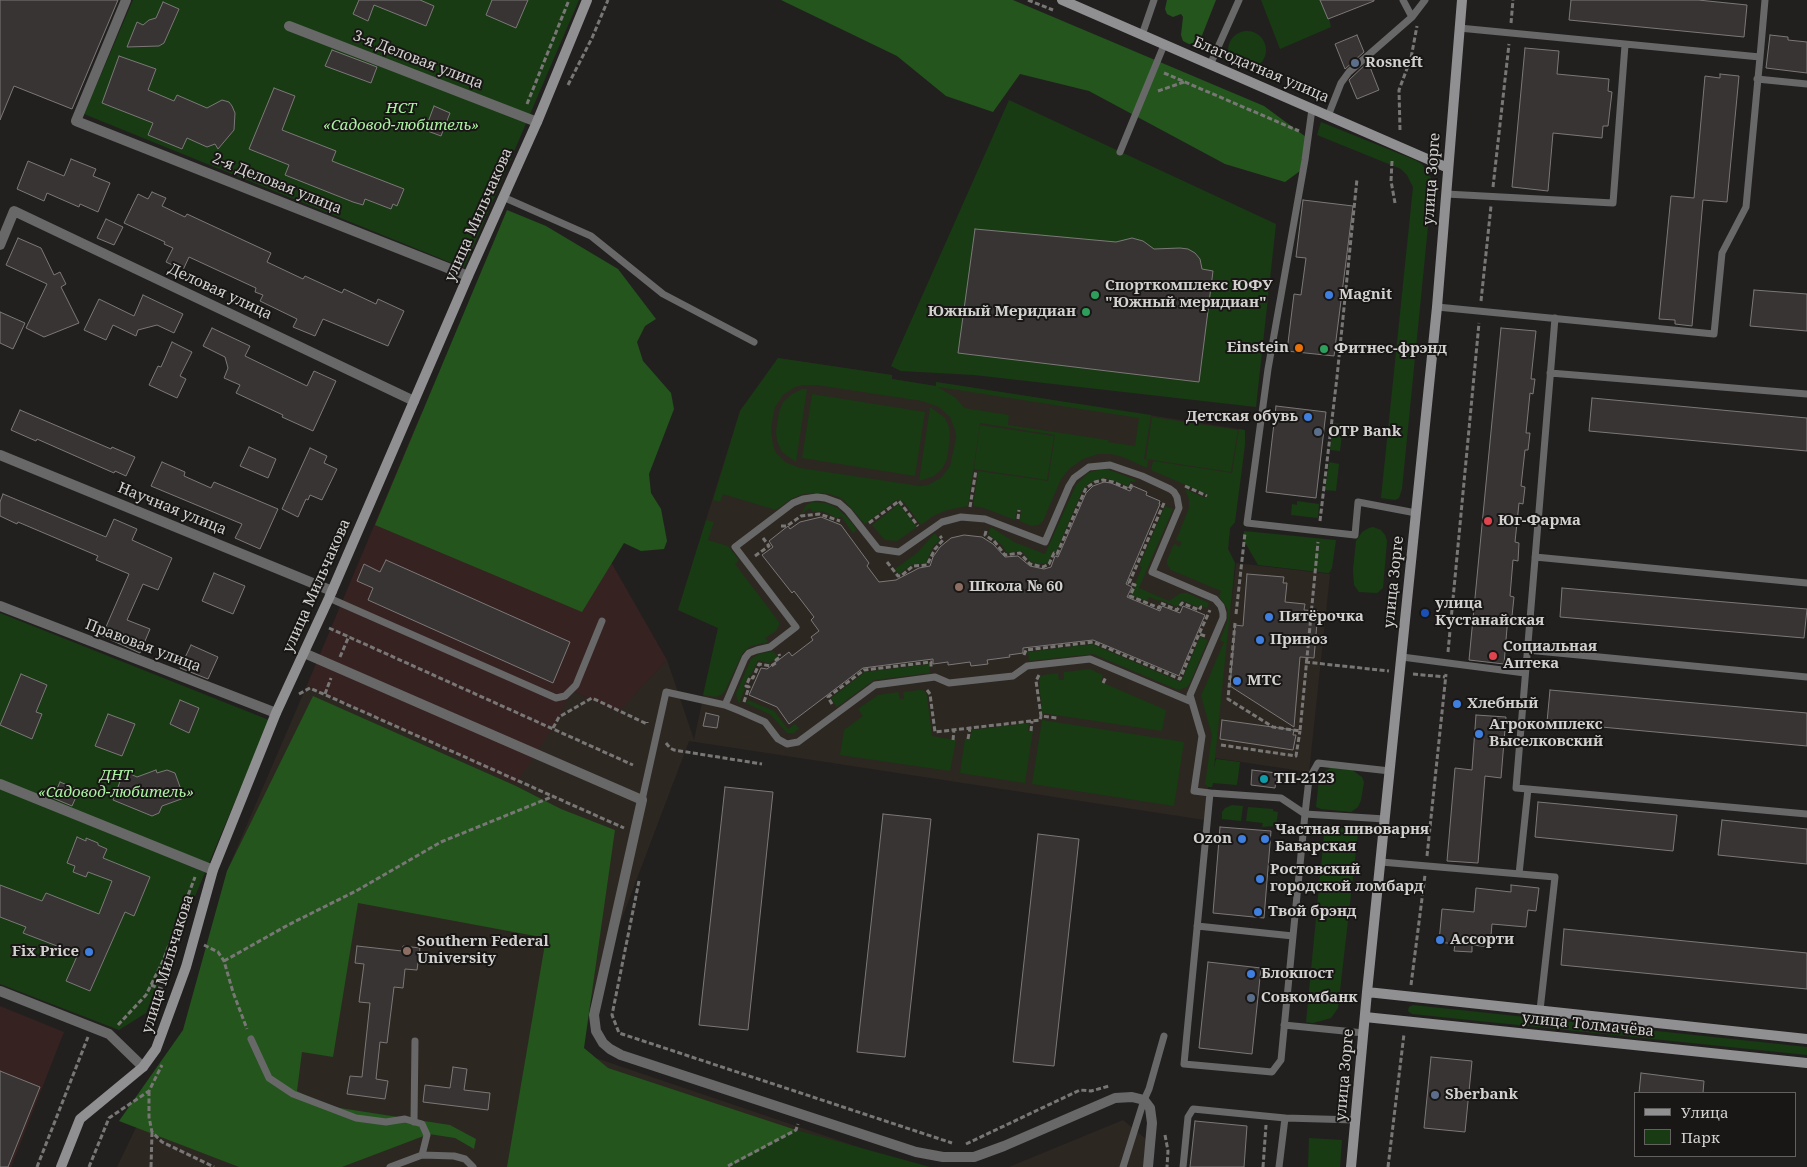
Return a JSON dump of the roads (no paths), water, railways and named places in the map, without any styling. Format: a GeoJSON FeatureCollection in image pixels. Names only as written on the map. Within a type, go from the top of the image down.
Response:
{"type":"FeatureCollection","features":[{"type":"Feature","properties":{"kind":"street","name":"2-я Деловая улица"},"geometry":{"type":"LineString","coordinates":[[126,0],[76,121],[468,276]]}},
{"type":"Feature","properties":{"kind":"street","name":"улица Мильчакова"},"geometry":{"type":"LineString","coordinates":[[61,1167],[80,1119],[143,1067],[156,1049],[186,967],[212,870],[276,713],[331,594],[587,0]]}},
{"type":"Feature","properties":{"kind":"street","name":"Благодатная улица"},"geometry":{"type":"LineString","coordinates":[[1062,0],[1448,168]]}},
{"type":"Feature","properties":{"kind":"street","name":"улица Зорге"},"geometry":{"type":"LineString","coordinates":[[1351,1167],[1437,307],[1462,0]]}},
{"type":"Feature","properties":{"kind":"street","name":"3-я Деловая улица"},"geometry":{"type":"LineString","coordinates":[[289,26],[536,122]]}},
{"type":"Feature","properties":{"kind":"street","name":"Деловая улица"},"geometry":{"type":"LineString","coordinates":[[0,245],[14,211],[414,401]]}},
{"type":"Feature","properties":{"kind":"street","name":"Научная улица"},"geometry":{"type":"LineString","coordinates":[[0,455],[331,594]]}},
{"type":"Feature","properties":{"kind":"street","name":"Правовая улица"},"geometry":{"type":"LineString","coordinates":[[0,606],[276,713]]}},
{"type":"Feature","properties":{"kind":"street"},"geometry":{"type":"LineString","coordinates":[[304,653],[642,800],[594,1015],[596,1032],[603,1043],[616,1052],[916,1152],[943,1157],[974,1157],[1115,1098],[1132,1097],[1144,1100],[1150,1108],[1152,1123],[1148,1167]]}},
{"type":"Feature","properties":{"kind":"street"},"geometry":{"type":"LineString","coordinates":[[0,784],[212,870]]}},
{"type":"Feature","properties":{"kind":"street"},"geometry":{"type":"LineString","coordinates":[[0,991],[109,1034],[143,1067]]}},
{"type":"Feature","properties":{"kind":"street","name":"улица Толмачёва"},"geometry":{"type":"LineString","coordinates":[[1367,992],[1807,1040]]}},
{"type":"Feature","properties":{"kind":"street","name":"улица Толмачёва"},"geometry":{"type":"LineString","coordinates":[[1365,1017],[1807,1063]]}},
{"type":"Feature","properties":{"kind":"lane"},"geometry":{"type":"LineString","coordinates":[[1142,35],[1154,0]]}},
{"type":"Feature","properties":{"kind":"lane"},"geometry":{"type":"LineString","coordinates":[[1210,65],[1239,0]]}},
{"type":"Feature","properties":{"kind":"lane"},"geometry":{"type":"LineString","coordinates":[[1403,0],[1412,17]]}},
{"type":"Feature","properties":{"kind":"lane"},"geometry":{"type":"LineString","coordinates":[[1328,116],[1341,83],[1349,72],[1412,17],[1425,0]]}},
{"type":"Feature","properties":{"kind":"lane"},"geometry":{"type":"LineString","coordinates":[[1437,307],[1714,334],[1722,253],[1746,207],[1765,0]]}},
{"type":"Feature","properties":{"kind":"lane"},"geometry":{"type":"LineString","coordinates":[[1459,28],[1760,57]]}},
{"type":"Feature","properties":{"kind":"lane"},"geometry":{"type":"LineString","coordinates":[[1446,194],[1613,203],[1625,44]]}},
{"type":"Feature","properties":{"kind":"lane"},"geometry":{"type":"LineString","coordinates":[[1120,152],[1164,45]]}},
{"type":"Feature","properties":{"kind":"lane"},"geometry":{"type":"LineString","coordinates":[[1757,79],[1807,84]]}},
{"type":"Feature","properties":{"kind":"lane"},"geometry":{"type":"LineString","coordinates":[[1312,109],[1268,369],[1247,523],[1319,532],[1355,534],[1358,502],[1416,513]]}},
{"type":"Feature","properties":{"kind":"lane"},"geometry":{"type":"LineString","coordinates":[[503,197],[591,236],[663,294],[754,342]]}},
{"type":"Feature","properties":{"kind":"lane"},"geometry":{"type":"LineString","coordinates":[[1555,318],[1516,788],[1807,814]]}},
{"type":"Feature","properties":{"kind":"lane"},"geometry":{"type":"LineString","coordinates":[[1550,373],[1807,394]]}},
{"type":"Feature","properties":{"kind":"lane"},"geometry":{"type":"LineString","coordinates":[[725,705],[745,658],[749,653],[770,647],[796,628],[735,547],[793,504],[803,499],[817,497],[839,504],[848,511],[878,550],[899,552],[942,522],[961,517],[985,519],[1045,542],[1074,478],[1089,467],[1104,464],[1118,466],[1170,489],[1177,497],[1178,509],[1152,572],[1215,600],[1221,606],[1223,612],[1223,618],[1190,695],[1202,736],[1194,791],[1281,798],[1305,814],[1385,819]]}},
{"type":"Feature","properties":{"kind":"lane"},"geometry":{"type":"LineString","coordinates":[[1535,557],[1807,583]]}},
{"type":"Feature","properties":{"kind":"lane"},"geometry":{"type":"LineString","coordinates":[[331,594],[556,698],[565,696],[576,685],[602,621]]}},
{"type":"Feature","properties":{"kind":"lane"},"geometry":{"type":"LineString","coordinates":[[1527,650],[1807,677]]}},
{"type":"Feature","properties":{"kind":"lane"},"geometry":{"type":"LineString","coordinates":[[1402,657],[1447,661],[1525,673]]}},
{"type":"Feature","properties":{"kind":"lane"},"geometry":{"type":"LineString","coordinates":[[642,800],[666,692],[725,705],[740,711],[765,722],[778,739],[792,744],[798,742],[875,685],[932,678],[949,683],[1013,676],[1026,666],[1090,659],[1192,702]]}},
{"type":"Feature","properties":{"kind":"lane"},"geometry":{"type":"LineString","coordinates":[[1210,793],[1184,1064],[1272,1072],[1281,1060],[1309,779],[1318,763],[1390,771]]}},
{"type":"Feature","properties":{"kind":"lane"},"geometry":{"type":"LineString","coordinates":[[1519,874],[1528,789]]}},
{"type":"Feature","properties":{"kind":"lane"},"geometry":{"type":"LineString","coordinates":[[1381,862],[1554,877],[1540,1010]]}},
{"type":"Feature","properties":{"kind":"lane"},"geometry":{"type":"LineString","coordinates":[[1197,926],[1293,936]]}},
{"type":"Feature","properties":{"kind":"lane"},"geometry":{"type":"LineString","coordinates":[[1284,1025],[1364,1032]]}},
{"type":"Feature","properties":{"kind":"lane"},"geometry":{"type":"LineString","coordinates":[[1123,1167],[1149,1089],[1164,1036]]}},
{"type":"Feature","properties":{"kind":"lane"},"geometry":{"type":"LineString","coordinates":[[251,1039],[269,1078],[293,1094],[356,1118],[386,1122],[406,1119],[422,1124],[427,1135],[422,1155]]}},
{"type":"Feature","properties":{"kind":"lane"},"geometry":{"type":"LineString","coordinates":[[414,1122],[415,1041]]}},
{"type":"Feature","properties":{"kind":"lane"},"geometry":{"type":"LineString","coordinates":[[1183,1167],[1188,1117],[1193,1110],[1285,1118],[1356,1120]]}},
{"type":"Feature","properties":{"kind":"lane"},"geometry":{"type":"LineString","coordinates":[[1279,1167],[1285,1118]]}},
{"type":"Feature","properties":{"kind":"lane"},"geometry":{"type":"LineString","coordinates":[[390,1167],[422,1155],[454,1156],[466,1160],[473,1167]]}},
{"type":"Feature","properties":{"kind":"place","name":"Rosneft"},"geometry":{"type":"Point","coordinates":[1355,63]}},
{"type":"Feature","properties":{"kind":"place","name":"Спорткомплекс ЮФУ \"Южный меридиан\""},"geometry":{"type":"Point","coordinates":[1095,295]}},
{"type":"Feature","properties":{"kind":"place","name":"Magnit"},"geometry":{"type":"Point","coordinates":[1329,295]}},
{"type":"Feature","properties":{"kind":"place","name":"Южный Меридиан"},"geometry":{"type":"Point","coordinates":[1086,312]}},
{"type":"Feature","properties":{"kind":"place","name":"Einstein"},"geometry":{"type":"Point","coordinates":[1299,348]}},
{"type":"Feature","properties":{"kind":"place","name":"Фитнес-фрэнд"},"geometry":{"type":"Point","coordinates":[1324,349]}},
{"type":"Feature","properties":{"kind":"place","name":"Детская обувь"},"geometry":{"type":"Point","coordinates":[1308,417]}},
{"type":"Feature","properties":{"kind":"place","name":"OTP Bank"},"geometry":{"type":"Point","coordinates":[1318,432]}},
{"type":"Feature","properties":{"kind":"place","name":"Юг-Фарма"},"geometry":{"type":"Point","coordinates":[1488,521]}},
{"type":"Feature","properties":{"kind":"place","name":"Школа № 60"},"geometry":{"type":"Point","coordinates":[959,587]}},
{"type":"Feature","properties":{"kind":"place","name":"улица Кустанайская"},"geometry":{"type":"Point","coordinates":[1425,613]}},
{"type":"Feature","properties":{"kind":"place","name":"Пятёрочка"},"geometry":{"type":"Point","coordinates":[1269,617]}},
{"type":"Feature","properties":{"kind":"place","name":"Привоз"},"geometry":{"type":"Point","coordinates":[1260,640]}},
{"type":"Feature","properties":{"kind":"place","name":"Социальная Аптека"},"geometry":{"type":"Point","coordinates":[1493,656]}},
{"type":"Feature","properties":{"kind":"place","name":"МТС"},"geometry":{"type":"Point","coordinates":[1237,681]}},
{"type":"Feature","properties":{"kind":"place","name":"Хлебный"},"geometry":{"type":"Point","coordinates":[1457,704]}},
{"type":"Feature","properties":{"kind":"place","name":"Агрокомплекс Выселковский"},"geometry":{"type":"Point","coordinates":[1479,734]}},
{"type":"Feature","properties":{"kind":"place","name":"ТП-2123"},"geometry":{"type":"Point","coordinates":[1264,779]}},
{"type":"Feature","properties":{"kind":"place","name":"Ozon"},"geometry":{"type":"Point","coordinates":[1242,839]}},
{"type":"Feature","properties":{"kind":"place","name":"Частная пивоварня Баварская"},"geometry":{"type":"Point","coordinates":[1265,839]}},
{"type":"Feature","properties":{"kind":"place","name":"Ростовский городской ломбард"},"geometry":{"type":"Point","coordinates":[1260,879]}},
{"type":"Feature","properties":{"kind":"place","name":"Твой брэнд"},"geometry":{"type":"Point","coordinates":[1258,912]}},
{"type":"Feature","properties":{"kind":"place","name":"Ассорти"},"geometry":{"type":"Point","coordinates":[1440,940]}},
{"type":"Feature","properties":{"kind":"place","name":"Southern Federal University"},"geometry":{"type":"Point","coordinates":[407,951]}},
{"type":"Feature","properties":{"kind":"place","name":"Fix Price"},"geometry":{"type":"Point","coordinates":[89,952]}},
{"type":"Feature","properties":{"kind":"place","name":"Блокпост"},"geometry":{"type":"Point","coordinates":[1251,974]}},
{"type":"Feature","properties":{"kind":"place","name":"Совкомбанк"},"geometry":{"type":"Point","coordinates":[1251,998]}},
{"type":"Feature","properties":{"kind":"place","name":"Sberbank"},"geometry":{"type":"Point","coordinates":[1435,1095]}},
{"type":"Feature","properties":{"kind":"park label","name":"НСТ «Садовод-любитель»"},"geometry":{"type":"Point","coordinates":[401,118]}},
{"type":"Feature","properties":{"kind":"park label","name":"ДНТ «Садовод-любитель»"},"geometry":{"type":"Point","coordinates":[116,784]}}]}
